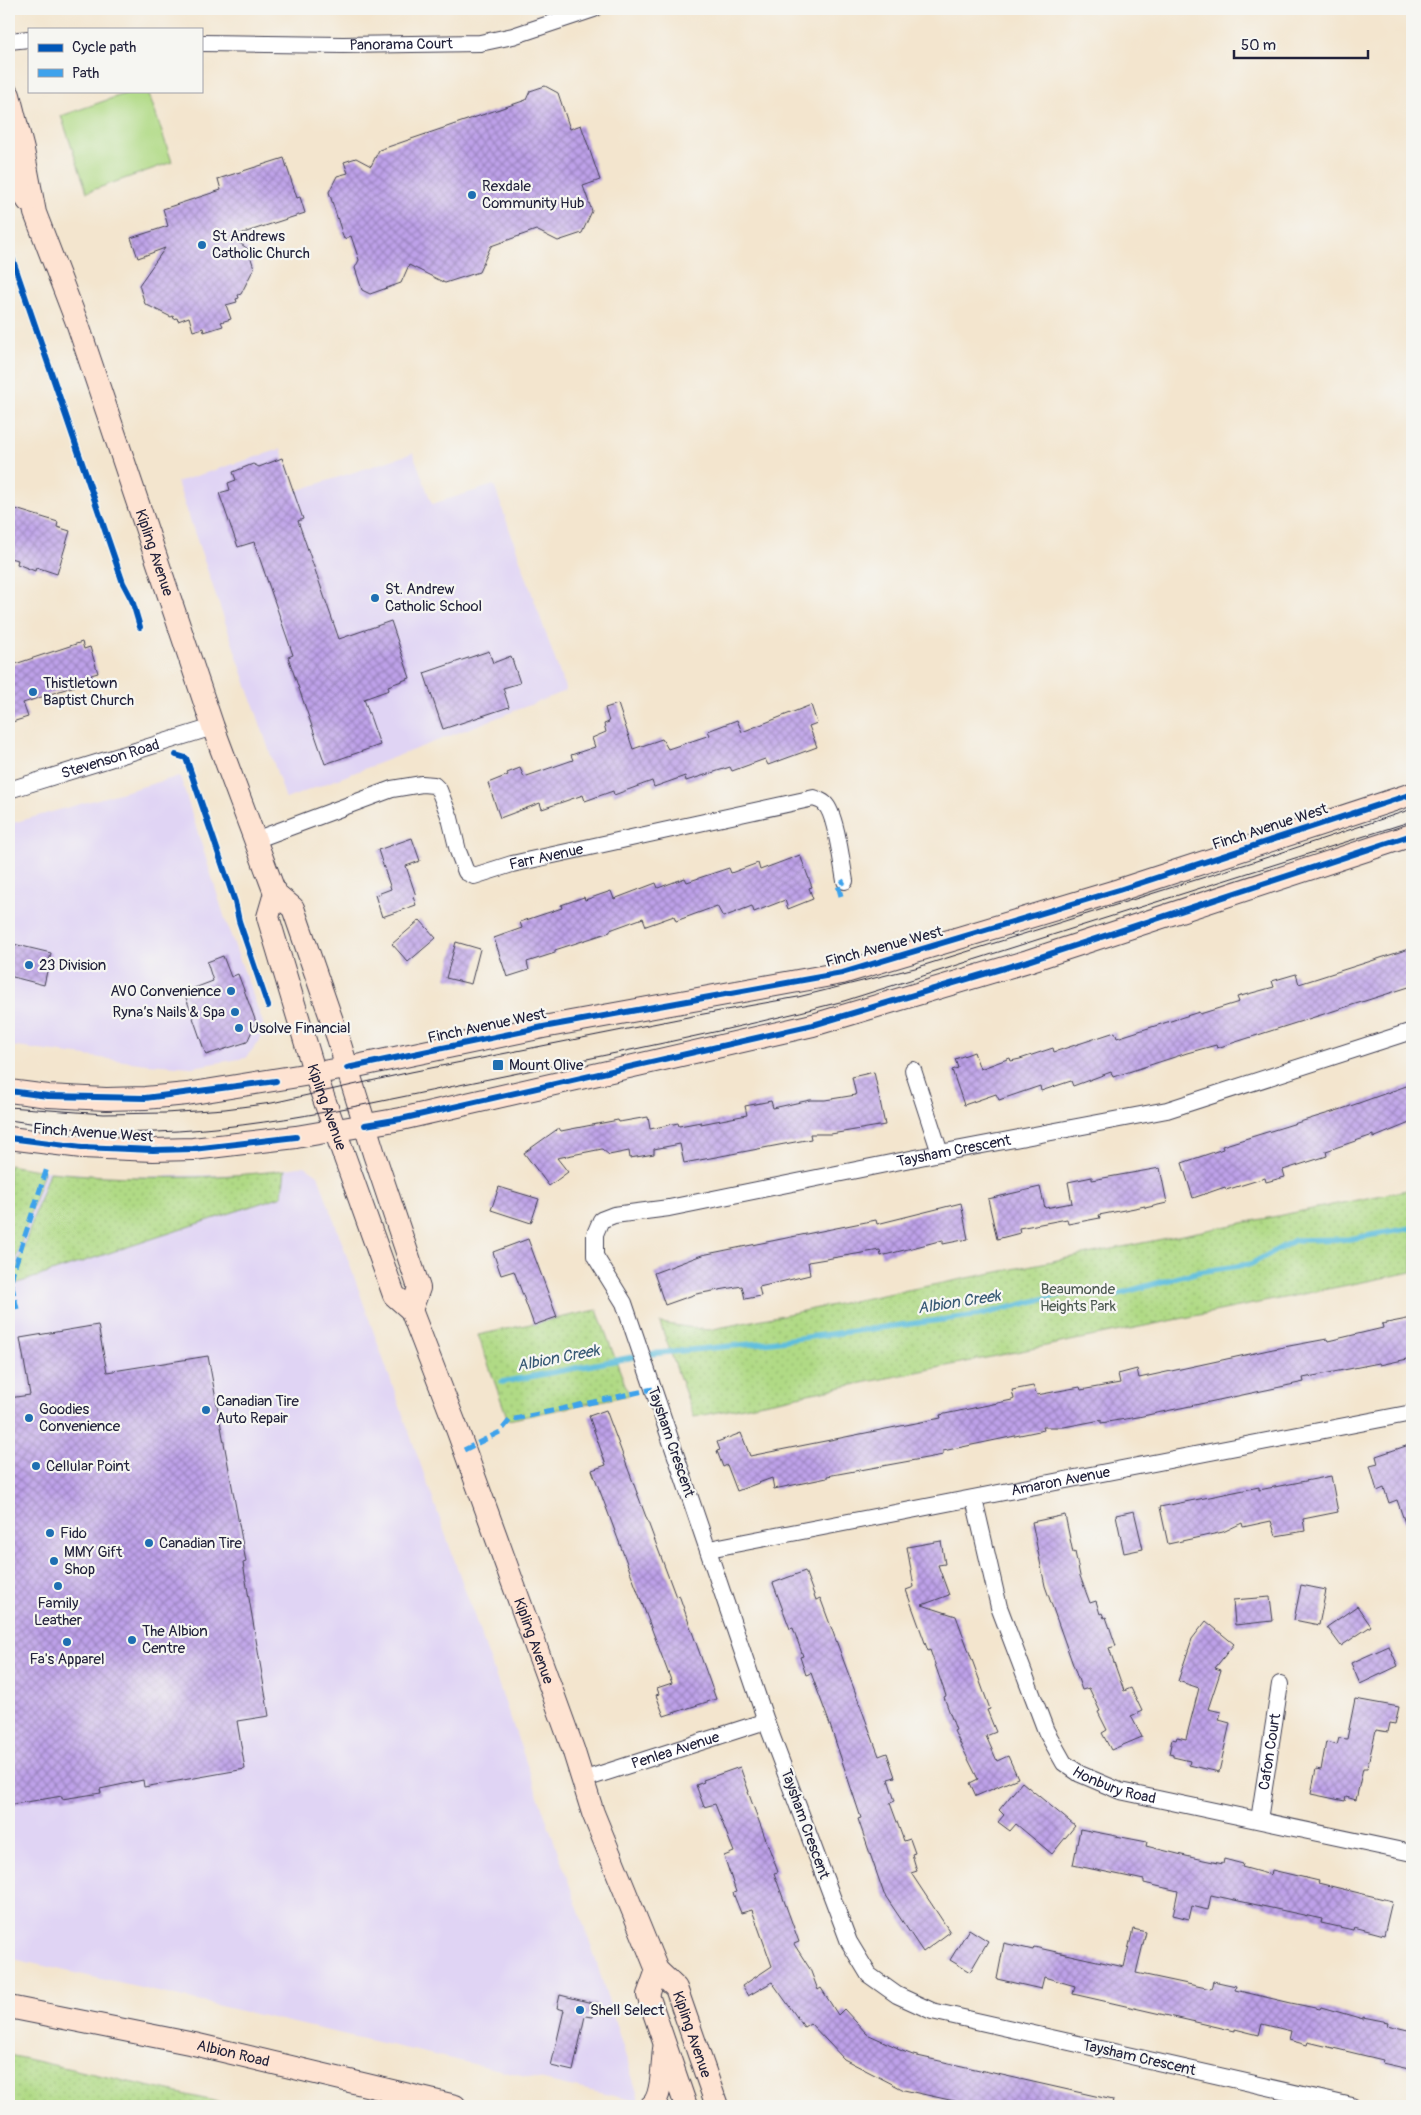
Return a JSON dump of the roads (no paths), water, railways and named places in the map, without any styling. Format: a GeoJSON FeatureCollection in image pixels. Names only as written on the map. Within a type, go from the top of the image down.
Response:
{"type":"FeatureCollection","features":[{"type":"Feature","properties":{"kind":"main road","name":"Kipling Avenue"},"geometry":{"type":"LineString","coordinates":[[9,95],[23,150],[35,213]]}},
{"type":"Feature","properties":{"kind":"main road","name":"Kipling Avenue"},"geometry":{"type":"LineString","coordinates":[[9,170],[35,213],[78,325],[213,727],[275,893],[293,908],[419,1288],[412,1310]]}},
{"type":"Feature","properties":{"kind":"main road","name":"Finch Avenue West"},"geometry":{"type":"LineString","coordinates":[[9,1091],[57,1096],[145,1098],[187,1094],[315,1074],[543,1027],[842,973],[1119,890],[1412,794]]}},
{"type":"Feature","properties":{"kind":"main road","name":"Finch Avenue West"},"geometry":{"type":"LineString","coordinates":[[9,1138],[82,1147],[153,1150],[225,1145],[401,1119],[813,1025],[1028,961],[1412,836]]}},
{"type":"Feature","properties":{"kind":"main road","name":"Kipling Avenue"},"geometry":{"type":"LineString","coordinates":[[275,893],[268,917],[315,1074],[394,1295],[412,1310],[464,1450],[593,1813],[657,1970],[676,1988],[718,2106]]}},
{"type":"Feature","properties":{"kind":"main road","name":"Kipling Avenue"},"geometry":{"type":"LineString","coordinates":[[657,1970],[648,1995],[686,2106]]}},
{"type":"Feature","properties":{"kind":"main road","name":"Albion Road"},"geometry":{"type":"LineString","coordinates":[[9,2007],[194,2044],[455,2106]]}},
{"type":"Feature","properties":{"kind":"main road"},"geometry":{"type":"LineString","coordinates":[[651,2106],[656,2102],[659,2090],[665,2043]]}},
{"type":"Feature","properties":{"kind":"street","name":"Panorama Court"},"geometry":{"type":"LineString","coordinates":[[202,43],[343,46],[480,43],[513,36],[594,9]]}},
{"type":"Feature","properties":{"kind":"street","name":"Stevenson Road"},"geometry":{"type":"LineString","coordinates":[[9,790],[213,727]]}},
{"type":"Feature","properties":{"kind":"street","name":"Farr Avenue"},"geometry":{"type":"LineString","coordinates":[[255,840],[392,789],[422,784],[434,785],[439,790],[450,818],[466,872],[474,876],[512,864],[814,798],[826,804],[830,812],[839,846],[845,881]]}},
{"type":"Feature","properties":{"kind":"street","name":"Taysham Crescent"},"geometry":{"type":"LineString","coordinates":[[1352,2106],[932,2012],[897,1995],[869,1975],[849,1942],[766,1721],[624,1303],[595,1256],[595,1234],[601,1220],[614,1215],[669,1208],[940,1153],[1167,1110],[1412,1031]]}},
{"type":"Feature","properties":{"kind":"street"},"geometry":{"type":"LineString","coordinates":[[913,1070],[940,1153]]}},
{"type":"Feature","properties":{"kind":"street","name":"Amaron Avenue"},"geometry":{"type":"LineString","coordinates":[[709,1549],[1412,1413]]}},
{"type":"Feature","properties":{"kind":"street","name":"Honbury Road"},"geometry":{"type":"LineString","coordinates":[[974,1499],[999,1606],[1046,1731],[1064,1763],[1080,1774],[1120,1791],[1412,1853]]}},
{"type":"Feature","properties":{"kind":"street","name":"Cafon Court"},"geometry":{"type":"LineString","coordinates":[[1259,1820],[1280,1684]]}},
{"type":"Feature","properties":{"kind":"street","name":"Penlea Avenue"},"geometry":{"type":"LineString","coordinates":[[582,1780],[766,1721]]}},
{"type":"Feature","properties":{"kind":"waterway","name":"Albion Creek"},"geometry":{"type":"LineString","coordinates":[[502,1382],[649,1354],[762,1343],[979,1315],[1071,1292],[1114,1295],[1198,1272],[1251,1264],[1295,1240],[1349,1239],[1412,1228]]}},
{"type":"Feature","properties":{"kind":"tram line"},"geometry":{"type":"LineString","coordinates":[[9,1107],[104,1114],[165,1113],[225,1109],[272,1103],[411,1072],[798,997],[915,968],[1256,861],[1412,809]]}},
{"type":"Feature","properties":{"kind":"tram line"},"geometry":{"type":"LineString","coordinates":[[9,1120],[120,1132],[157,1132],[242,1125],[369,1104],[669,1042],[844,1001],[1412,821]]}},
{"type":"Feature","properties":{"kind":"place","name":"Rexdale Community Hub"},"geometry":{"type":"Point","coordinates":[472,195]}},
{"type":"Feature","properties":{"kind":"place","name":"St Andrews Catholic Church"},"geometry":{"type":"Point","coordinates":[202,245]}},
{"type":"Feature","properties":{"kind":"place","name":"St. Andrew Catholic School"},"geometry":{"type":"Point","coordinates":[375,598]}},
{"type":"Feature","properties":{"kind":"place","name":"Thistletown Baptist Church"},"geometry":{"type":"Point","coordinates":[33,692]}},
{"type":"Feature","properties":{"kind":"place","name":"23 Division"},"geometry":{"type":"Point","coordinates":[29,965]}},
{"type":"Feature","properties":{"kind":"place","name":"AVO Convenience"},"geometry":{"type":"Point","coordinates":[231,991]}},
{"type":"Feature","properties":{"kind":"place","name":"Ryna’s Nails & Spa"},"geometry":{"type":"Point","coordinates":[235,1012]}},
{"type":"Feature","properties":{"kind":"place","name":"Usolve Financial"},"geometry":{"type":"Point","coordinates":[239,1028]}},
{"type":"Feature","properties":{"kind":"place","name":"Mount Olive"},"geometry":{"type":"Point","coordinates":[498,1065]}},
{"type":"Feature","properties":{"kind":"place","name":"Canadian Tire Auto Repair"},"geometry":{"type":"Point","coordinates":[206,1410]}},
{"type":"Feature","properties":{"kind":"place","name":"Goodies Convenience"},"geometry":{"type":"Point","coordinates":[29,1418]}},
{"type":"Feature","properties":{"kind":"place","name":"Cellular Point"},"geometry":{"type":"Point","coordinates":[36,1466]}},
{"type":"Feature","properties":{"kind":"place","name":"Fido"},"geometry":{"type":"Point","coordinates":[50,1533]}},
{"type":"Feature","properties":{"kind":"place","name":"Canadian Tire"},"geometry":{"type":"Point","coordinates":[149,1543]}},
{"type":"Feature","properties":{"kind":"place","name":"MMY Gift Shop"},"geometry":{"type":"Point","coordinates":[54,1561]}},
{"type":"Feature","properties":{"kind":"place","name":"Family Leather"},"geometry":{"type":"Point","coordinates":[58,1586]}},
{"type":"Feature","properties":{"kind":"place","name":"The Albion Centre"},"geometry":{"type":"Point","coordinates":[132,1640]}},
{"type":"Feature","properties":{"kind":"place","name":"Fa's Apparel"},"geometry":{"type":"Point","coordinates":[67,1642]}},
{"type":"Feature","properties":{"kind":"place","name":"Shell Select"},"geometry":{"type":"Point","coordinates":[580,2010]}},
{"type":"Feature","properties":{"kind":"park label","name":"Beaumonde Heights Park"},"geometry":{"type":"Point","coordinates":[1078,1298]}}]}
